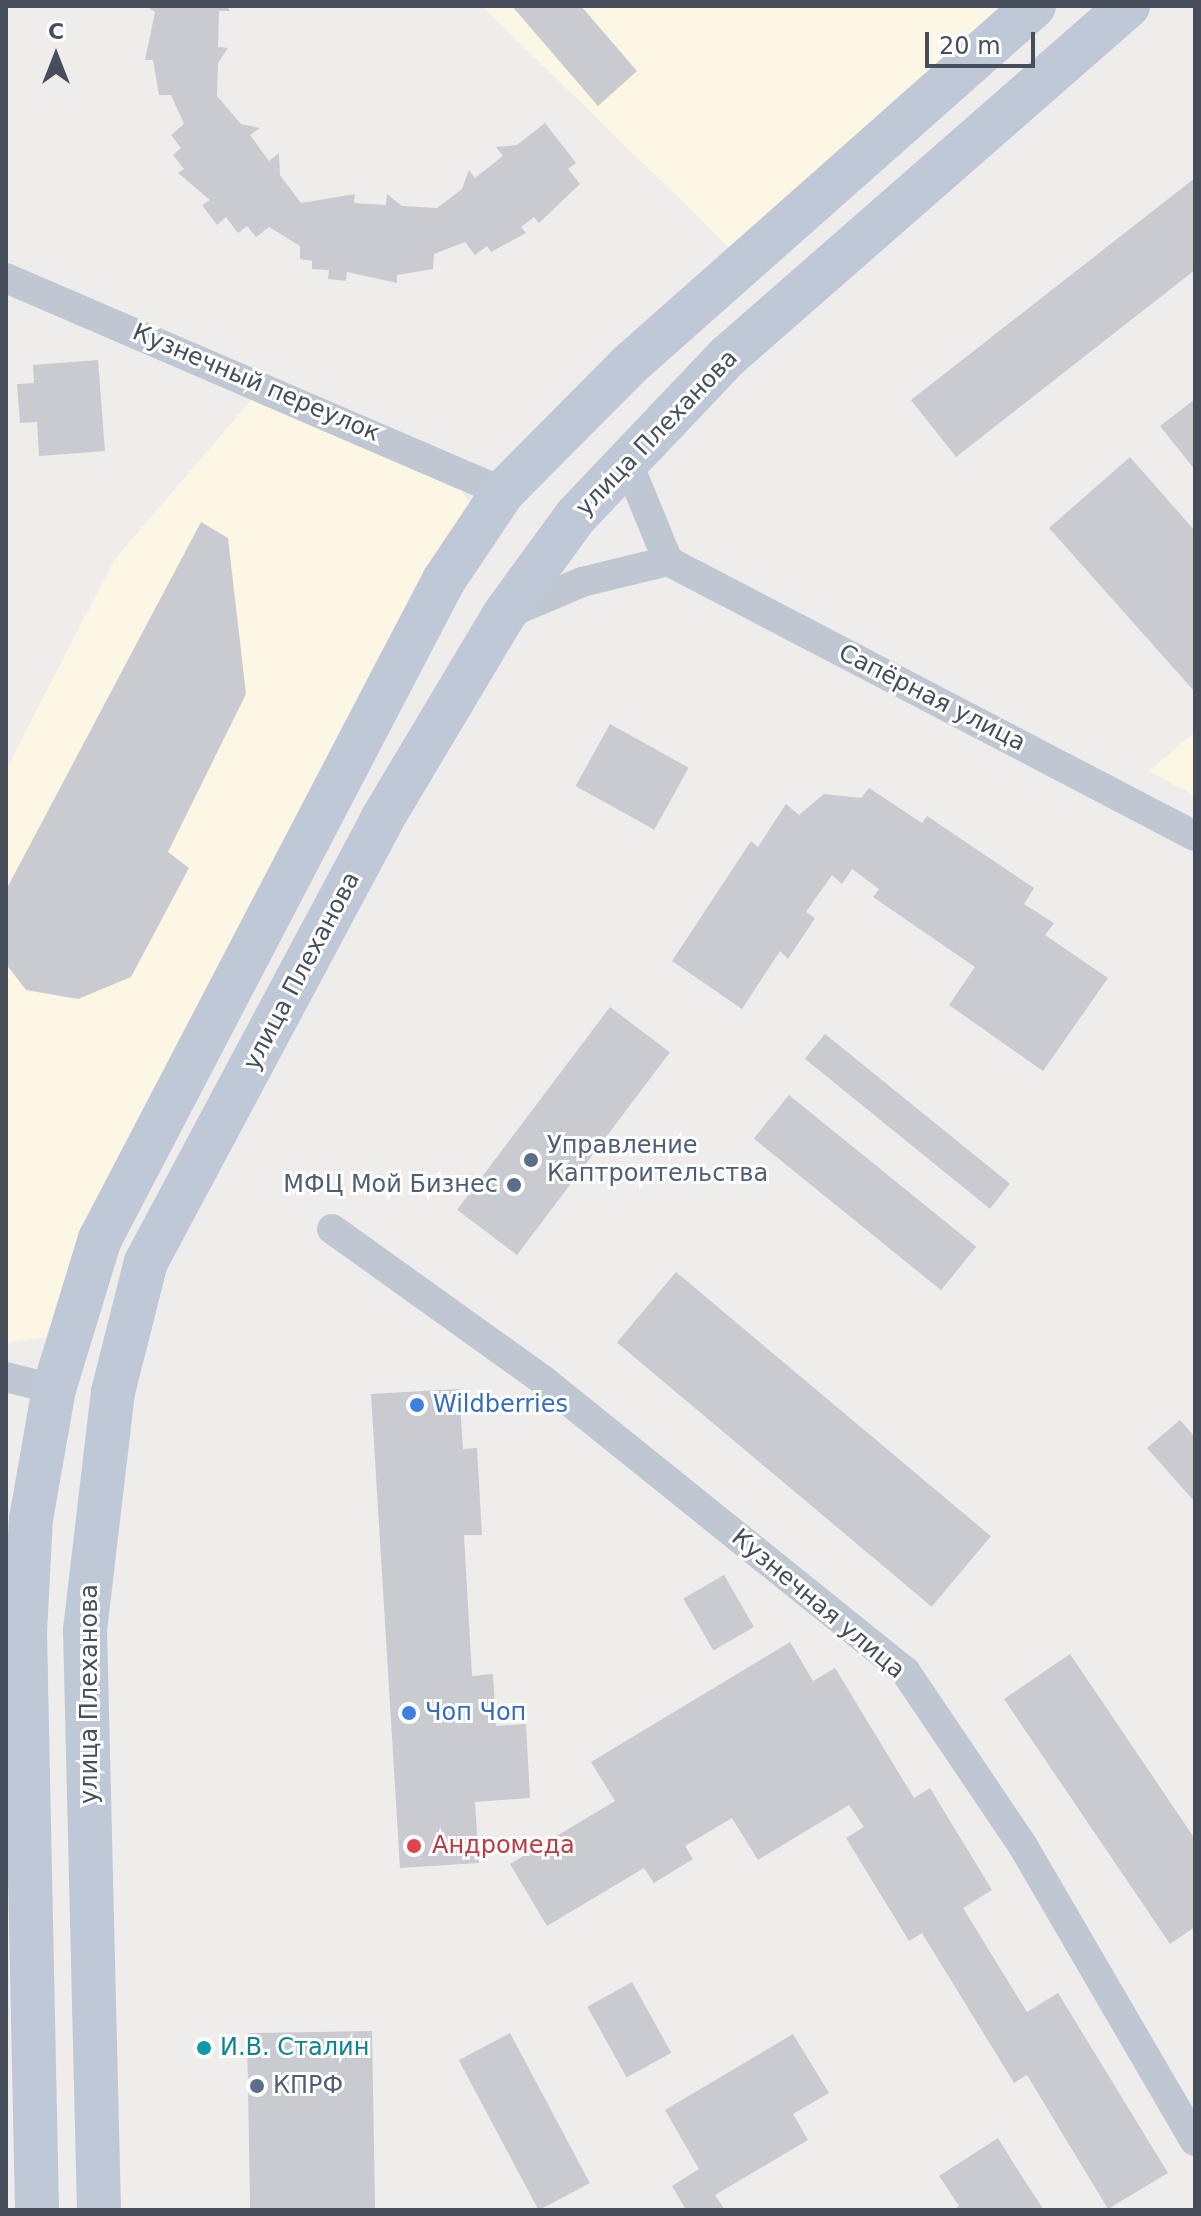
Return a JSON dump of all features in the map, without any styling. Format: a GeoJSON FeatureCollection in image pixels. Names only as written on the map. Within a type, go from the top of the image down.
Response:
{"type":"FeatureCollection","features":[{"type":"Feature","properties":{"kind":"main road"},"geometry":{"type":"LineString","coordinates":[[37,2210],[25,1632],[31,1519],[54,1389],[100,1239],[444,580],[503,492],[629,365],[1034,6]]}},
{"type":"Feature","properties":{"kind":"main road","name":"улица Плеханова"},"geometry":{"type":"LineString","coordinates":[[99,2210],[85,1630],[113,1392],[146,1262],[381,821],[503,616],[576,516],[728,356],[1128,6]]}},
{"type":"Feature","properties":{"kind":"street","name":"Кузнечный переулок"},"geometry":{"type":"LineString","coordinates":[[6,278],[503,492]]}},
{"type":"Feature","properties":{"kind":"street"},"geometry":{"type":"LineString","coordinates":[[503,616],[582,582],[668,561],[627,461]]}},
{"type":"Feature","properties":{"kind":"street","name":"Сапёрная улица"},"geometry":{"type":"LineString","coordinates":[[668,561],[1195,836]]}},
{"type":"Feature","properties":{"kind":"street","name":"Кузнечная улица"},"geometry":{"type":"LineString","coordinates":[[332,1229],[544,1381],[905,1671],[1023,1846],[1195,2141]]}},
{"type":"Feature","properties":{"kind":"street"},"geometry":{"type":"LineString","coordinates":[[6,1377],[54,1389]]}},
{"type":"Feature","properties":{"kind":"shaded area"},"geometry":{"type":"Polygon","coordinates":[[[482,6],[1010,6],[735,253],[482,6]]]}},
{"type":"Feature","properties":{"kind":"shaded area"},"geometry":{"type":"Polygon","coordinates":[[[253,398],[446,471],[471,504],[377,659],[87,1225],[53,1336],[6,1343],[6,769],[115,559],[253,398]]]}},
{"type":"Feature","properties":{"kind":"shaded area"},"geometry":{"type":"Polygon","coordinates":[[[1195,732],[1195,796],[1149,771],[1195,732]]]}},
{"type":"Feature","properties":{"kind":"building"},"geometry":{"type":"Polygon","coordinates":[[[146,6],[227,6],[230,11],[219,11],[218,47],[228,48],[218,63],[217,96],[241,124],[260,128],[250,135],[269,161],[279,153],[280,175],[301,203],[355,194],[354,203],[386,205],[387,194],[402,206],[437,208],[462,189],[469,170],[475,178],[503,156],[496,147],[517,145],[545,123],[576,163],[568,169],[580,184],[539,223],[534,217],[521,227],[526,233],[491,252],[487,246],[475,255],[465,242],[434,254],[433,269],[397,275],[397,283],[347,272],[346,281],[328,279],[329,270],[312,269],[312,261],[300,259],[300,246],[269,227],[256,237],[247,226],[238,233],[226,217],[217,225],[202,205],[210,200],[178,173],[184,169],[173,155],[181,148],[171,135],[184,124],[171,95],[159,95],[153,60],[145,60],[155,12],[146,6]]]}},
{"type":"Feature","properties":{"kind":"building"},"geometry":{"type":"Polygon","coordinates":[[[512,6],[581,6],[637,71],[598,106],[512,6]]]}},
{"type":"Feature","properties":{"kind":"building"},"geometry":{"type":"Polygon","coordinates":[[[1195,178],[1195,270],[956,457],[911,400],[1195,178]]]}},
{"type":"Feature","properties":{"kind":"building"},"geometry":{"type":"Polygon","coordinates":[[[98,360],[105,451],[39,456],[37,422],[20,423],[17,384],[34,383],[33,365],[98,360]]]}},
{"type":"Feature","properties":{"kind":"building"},"geometry":{"type":"Polygon","coordinates":[[[1195,399],[1195,470],[1160,426],[1195,399]]]}},
{"type":"Feature","properties":{"kind":"building"},"geometry":{"type":"Polygon","coordinates":[[[1130,457],[1195,531],[1195,692],[1049,528],[1130,457]]]}},
{"type":"Feature","properties":{"kind":"building"},"geometry":{"type":"Polygon","coordinates":[[[201,522],[228,538],[246,694],[168,852],[189,868],[131,977],[78,999],[26,990],[6,964],[6,890],[201,522]]]}},
{"type":"Feature","properties":{"kind":"building"},"geometry":{"type":"Polygon","coordinates":[[[610,724],[689,768],[654,830],[576,786],[610,724]]]}},
{"type":"Feature","properties":{"kind":"building"},"geometry":{"type":"Polygon","coordinates":[[[869,788],[922,823],[927,816],[1034,888],[1024,904],[1054,923],[1045,935],[1108,978],[1043,1071],[949,1005],[975,967],[873,897],[879,889],[852,869],[842,884],[832,875],[806,912],[815,918],[788,959],[780,951],[742,1009],[672,961],[751,841],[758,847],[786,804],[799,815],[824,794],[861,798],[869,788]]]}},
{"type":"Feature","properties":{"kind":"building"},"geometry":{"type":"Polygon","coordinates":[[[610,1007],[670,1052],[517,1255],[457,1210],[610,1007]]]}},
{"type":"Feature","properties":{"kind":"building"},"geometry":{"type":"Polygon","coordinates":[[[825,1034],[1010,1184],[990,1209],[805,1059],[825,1034]]]}},
{"type":"Feature","properties":{"kind":"building"},"geometry":{"type":"Polygon","coordinates":[[[789,1095],[976,1247],[941,1290],[754,1139],[789,1095]]]}},
{"type":"Feature","properties":{"kind":"building"},"geometry":{"type":"Polygon","coordinates":[[[676,1272],[991,1536],[932,1607],[617,1342],[676,1272]]]}},
{"type":"Feature","properties":{"kind":"building"},"geometry":{"type":"Polygon","coordinates":[[[459,1389],[463,1449],[477,1448],[482,1535],[464,1535],[472,1676],[493,1674],[496,1726],[526,1724],[530,1798],[475,1802],[479,1863],[400,1868],[371,1394],[459,1389]]]}},
{"type":"Feature","properties":{"kind":"building"},"geometry":{"type":"Polygon","coordinates":[[[1180,1420],[1195,1437],[1195,1502],[1147,1448],[1180,1420]]]}},
{"type":"Feature","properties":{"kind":"building"},"geometry":{"type":"Polygon","coordinates":[[[724,1575],[754,1627],[713,1650],[683,1598],[724,1575]]]}},
{"type":"Feature","properties":{"kind":"building"},"geometry":{"type":"Polygon","coordinates":[[[790,1642],[813,1681],[835,1668],[914,1798],[930,1788],[992,1890],[963,1908],[1027,2012],[1058,1993],[1168,2173],[1108,2209],[1027,2075],[1014,2083],[922,1933],[909,1941],[846,1838],[864,1827],[849,1805],[758,1860],[732,1818],[685,1846],[693,1859],[654,1883],[644,1868],[547,1926],[510,1864],[615,1801],[591,1762],[790,1642]]]}},
{"type":"Feature","properties":{"kind":"building"},"geometry":{"type":"Polygon","coordinates":[[[1070,1654],[1195,1839],[1195,1927],[1170,1944],[1004,1699],[1070,1654]]]}},
{"type":"Feature","properties":{"kind":"building"},"geometry":{"type":"Polygon","coordinates":[[[632,1982],[671,2053],[627,2078],[587,2007],[632,1982]]]}},
{"type":"Feature","properties":{"kind":"building"},"geometry":{"type":"Polygon","coordinates":[[[372,2031],[375,2210],[250,2210],[247,2033],[372,2031]]]}},
{"type":"Feature","properties":{"kind":"building"},"geometry":{"type":"Polygon","coordinates":[[[510,2033],[590,2183],[538,2210],[459,2060],[510,2033]]]}},
{"type":"Feature","properties":{"kind":"building"},"geometry":{"type":"Polygon","coordinates":[[[793,2034],[829,2093],[793,2114],[808,2140],[715,2195],[725,2210],[686,2210],[672,2186],[699,2169],[665,2110],[793,2034]]]}},
{"type":"Feature","properties":{"kind":"building"},"geometry":{"type":"Polygon","coordinates":[[[998,2138],[1044,2210],[953,2210],[959,2206],[939,2176],[998,2138]]]}},
{"type":"Feature","properties":{"kind":"place","name":"Управление Каптроительства"},"geometry":{"type":"Point","coordinates":[531,1160]}},
{"type":"Feature","properties":{"kind":"place","name":"МФЦ Мой Бизнес"},"geometry":{"type":"Point","coordinates":[514,1185]}},
{"type":"Feature","properties":{"kind":"place","name":"Wildberries"},"geometry":{"type":"Point","coordinates":[417,1405]}},
{"type":"Feature","properties":{"kind":"place","name":"Чоп Чоп"},"geometry":{"type":"Point","coordinates":[409,1713]}},
{"type":"Feature","properties":{"kind":"place","name":"Андромеда"},"geometry":{"type":"Point","coordinates":[414,1846]}},
{"type":"Feature","properties":{"kind":"place","name":"И.В. Сталин"},"geometry":{"type":"Point","coordinates":[204,2048]}},
{"type":"Feature","properties":{"kind":"place","name":"КПРФ"},"geometry":{"type":"Point","coordinates":[257,2086]}}]}
